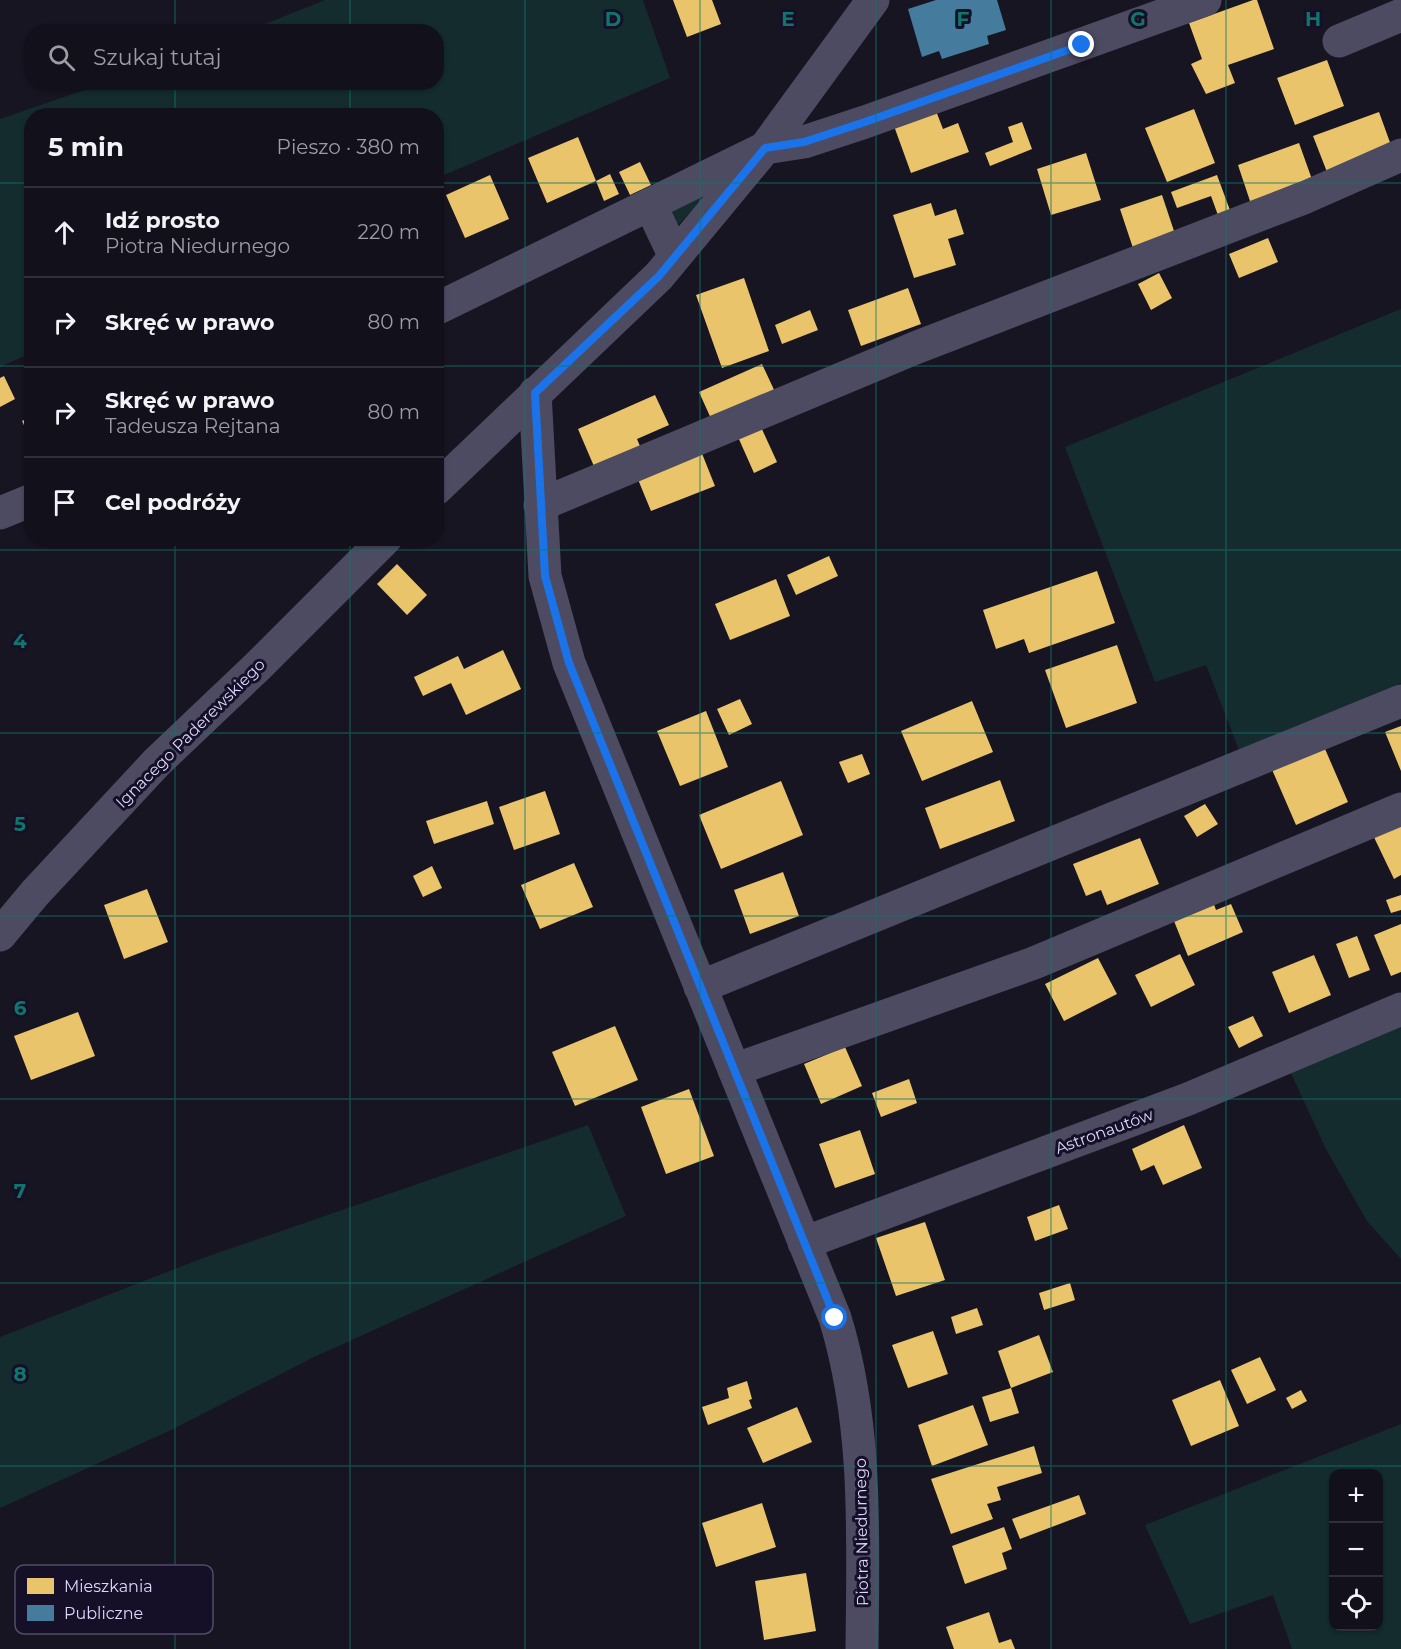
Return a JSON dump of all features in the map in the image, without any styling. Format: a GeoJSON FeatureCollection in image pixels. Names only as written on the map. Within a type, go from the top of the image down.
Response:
{"type":"FeatureCollection","features":[{"type":"Feature","properties":{"kind":"street"},"geometry":{"type":"LineString","coordinates":[[444,481],[659,276],[765,148],[873,0]]}},
{"type":"Feature","properties":{"kind":"street"},"geometry":{"type":"LineString","coordinates":[[444,305],[765,148],[804,142],[865,122],[1205,0]]}},
{"type":"Feature","properties":{"kind":"street"},"geometry":{"type":"LineString","coordinates":[[1339,41],[1401,15]]}},
{"type":"Feature","properties":{"kind":"street"},"geometry":{"type":"LineString","coordinates":[[540,505],[915,348],[1306,197],[1401,155]]}},
{"type":"Feature","properties":{"kind":"street"},"geometry":{"type":"LineString","coordinates":[[650,204],[675,257]]}},
{"type":"Feature","properties":{"kind":"street","name":"Piotra Niedurnego"},"geometry":{"type":"LineString","coordinates":[[535,393],[545,576],[569,663],[842,1340],[853,1395],[862,1474],[862,1649]]}},
{"type":"Feature","properties":{"kind":"street"},"geometry":{"type":"LineString","coordinates":[[0,513],[24,503]]}},
{"type":"Feature","properties":{"kind":"street","name":"Ignacego Paderewskiego"},"geometry":{"type":"LineString","coordinates":[[0,935],[35,893],[157,762],[257,667],[378,546]]}},
{"type":"Feature","properties":{"kind":"street"},"geometry":{"type":"LineString","coordinates":[[700,987],[1401,701]]}},
{"type":"Feature","properties":{"kind":"street"},"geometry":{"type":"LineString","coordinates":[[734,1070],[1034,963],[1401,809]]}},
{"type":"Feature","properties":{"kind":"street","name":"Astronautów"},"geometry":{"type":"LineString","coordinates":[[804,1243],[1188,1099],[1401,1009]]}},
{"type":"Feature","properties":{"kind":"green space"},"geometry":{"type":"Polygon","coordinates":[[[325,0],[643,0],[670,78],[444,175],[444,108],[32,108],[85,90],[444,90],[444,24],[265,24],[325,0]]]}},
{"type":"Feature","properties":{"kind":"green space"},"geometry":{"type":"Polygon","coordinates":[[[24,111],[24,356],[0,367],[0,119],[24,111]]]}},
{"type":"Feature","properties":{"kind":"green space"},"geometry":{"type":"Polygon","coordinates":[[[712,190],[675,228],[669,207],[712,190]]]}},
{"type":"Feature","properties":{"kind":"green space"},"geometry":{"type":"Polygon","coordinates":[[[1401,309],[1401,683],[1239,750],[1206,665],[1155,682],[1065,447],[1401,309]]]}},
{"type":"Feature","properties":{"kind":"green space"},"geometry":{"type":"Polygon","coordinates":[[[1401,1021],[1401,1259],[1367,1221],[1326,1149],[1289,1069],[1401,1021]]]}},
{"type":"Feature","properties":{"kind":"green space"},"geometry":{"type":"Polygon","coordinates":[[[588,1125],[626,1216],[314,1357],[171,1430],[0,1508],[0,1337],[203,1258],[588,1125]]]}},
{"type":"Feature","properties":{"kind":"green space"},"geometry":{"type":"Polygon","coordinates":[[[1401,1424],[1401,1649],[1292,1649],[1273,1595],[1190,1624],[1145,1525],[1401,1424]]]}},
{"type":"Feature","properties":{"kind":"building: Mieszkania"},"geometry":{"type":"Polygon","coordinates":[[[673,0],[712,0],[721,24],[687,37],[673,0]]]}},
{"type":"Feature","properties":{"kind":"building: Mieszkania"},"geometry":{"type":"Polygon","coordinates":[[[1257,0],[1274,49],[1228,65],[1235,83],[1206,94],[1191,64],[1202,59],[1189,23],[1257,0]]]}},
{"type":"Feature","properties":{"kind":"building: Mieszkania"},"geometry":{"type":"Polygon","coordinates":[[[1327,60],[1344,106],[1295,125],[1277,78],[1327,60]]]}},
{"type":"Feature","properties":{"kind":"building: Mieszkania"},"geometry":{"type":"Polygon","coordinates":[[[1194,109],[1215,163],[1167,182],[1145,128],[1194,109]]]}},
{"type":"Feature","properties":{"kind":"building: Mieszkania"},"geometry":{"type":"Polygon","coordinates":[[[936,111],[943,129],[958,123],[969,152],[911,173],[894,126],[936,111]]]}},
{"type":"Feature","properties":{"kind":"building: Mieszkania"},"geometry":{"type":"Polygon","coordinates":[[[1379,112],[1392,148],[1327,172],[1313,136],[1379,112]]]}},
{"type":"Feature","properties":{"kind":"building: Mieszkania"},"geometry":{"type":"Polygon","coordinates":[[[1022,122],[1032,149],[990,166],[985,153],[1013,142],[1008,127],[1022,122]]]}},
{"type":"Feature","properties":{"kind":"building: Mieszkania"},"geometry":{"type":"Polygon","coordinates":[[[578,137],[596,181],[547,203],[528,158],[578,137]]]}},
{"type":"Feature","properties":{"kind":"building: Mieszkania"},"geometry":{"type":"Polygon","coordinates":[[[1299,143],[1314,185],[1252,207],[1238,165],[1299,143]]]}},
{"type":"Feature","properties":{"kind":"building: Mieszkania"},"geometry":{"type":"Polygon","coordinates":[[[1086,153],[1101,200],[1051,215],[1037,169],[1086,153]]]}},
{"type":"Feature","properties":{"kind":"building: Mieszkania"},"geometry":{"type":"Polygon","coordinates":[[[640,162],[651,185],[630,195],[619,172],[640,162]]]}},
{"type":"Feature","properties":{"kind":"building: Mieszkania"},"geometry":{"type":"Polygon","coordinates":[[[610,174],[619,194],[604,201],[596,181],[610,174]]]}},
{"type":"Feature","properties":{"kind":"building: Mieszkania"},"geometry":{"type":"Polygon","coordinates":[[[490,175],[509,219],[465,238],[446,195],[490,175]]]}},
{"type":"Feature","properties":{"kind":"building: Mieszkania"},"geometry":{"type":"Polygon","coordinates":[[[1217,175],[1231,213],[1219,218],[1211,196],[1177,208],[1171,192],[1217,175]]]}},
{"type":"Feature","properties":{"kind":"building: Mieszkania"},"geometry":{"type":"Polygon","coordinates":[[[1162,195],[1175,234],[1133,248],[1120,209],[1162,195]]]}},
{"type":"Feature","properties":{"kind":"building: Mieszkania"},"geometry":{"type":"Polygon","coordinates":[[[931,203],[935,216],[956,209],[964,234],[948,239],[956,265],[914,278],[893,215],[931,203]]]}},
{"type":"Feature","properties":{"kind":"building: Mieszkania"},"geometry":{"type":"Polygon","coordinates":[[[1268,238],[1278,262],[1239,278],[1229,254],[1268,238]]]}},
{"type":"Feature","properties":{"kind":"building: Mieszkania"},"geometry":{"type":"Polygon","coordinates":[[[1159,273],[1172,298],[1151,310],[1138,284],[1159,273]]]}},
{"type":"Feature","properties":{"kind":"building: Mieszkania"},"geometry":{"type":"Polygon","coordinates":[[[744,278],[769,351],[722,368],[696,295],[744,278]]]}},
{"type":"Feature","properties":{"kind":"building: Mieszkania"},"geometry":{"type":"Polygon","coordinates":[[[908,288],[921,324],[861,346],[848,310],[908,288]]]}},
{"type":"Feature","properties":{"kind":"building: Mieszkania"},"geometry":{"type":"Polygon","coordinates":[[[810,310],[818,330],[782,344],[775,325],[810,310]]]}},
{"type":"Feature","properties":{"kind":"building: Mieszkania"},"geometry":{"type":"Polygon","coordinates":[[[762,364],[776,394],[713,423],[699,392],[762,364]]]}},
{"type":"Feature","properties":{"kind":"building: Mieszkania"},"geometry":{"type":"Polygon","coordinates":[[[4,376],[15,399],[0,407],[0,378],[4,376]]]}},
{"type":"Feature","properties":{"kind":"building: Mieszkania"},"geometry":{"type":"Polygon","coordinates":[[[655,395],[669,425],[637,439],[642,451],[596,471],[578,429],[655,395]]]}},
{"type":"Feature","properties":{"kind":"building: Mieszkania"},"geometry":{"type":"Polygon","coordinates":[[[761,427],[777,462],[754,473],[738,437],[761,427]]]}},
{"type":"Feature","properties":{"kind":"building: Mieszkania"},"geometry":{"type":"Polygon","coordinates":[[[701,451],[715,486],[651,511],[637,477],[701,451]]]}},
{"type":"Feature","properties":{"kind":"building: Mieszkania"},"geometry":{"type":"Polygon","coordinates":[[[829,556],[838,576],[796,595],[787,575],[829,556]]]}},
{"type":"Feature","properties":{"kind":"building: Mieszkania"},"geometry":{"type":"Polygon","coordinates":[[[397,564],[427,595],[407,615],[377,584],[397,564]]]}},
{"type":"Feature","properties":{"kind":"building: Mieszkania"},"geometry":{"type":"Polygon","coordinates":[[[1097,571],[1115,623],[1029,653],[1024,639],[996,649],[983,610],[1097,571]]]}},
{"type":"Feature","properties":{"kind":"building: Mieszkania"},"geometry":{"type":"Polygon","coordinates":[[[776,579],[790,616],[730,640],[715,604],[776,579]]]}},
{"type":"Feature","properties":{"kind":"building: Mieszkania"},"geometry":{"type":"Polygon","coordinates":[[[1117,645],[1137,703],[1066,728],[1045,670],[1117,645]]]}},
{"type":"Feature","properties":{"kind":"building: Mieszkania"},"geometry":{"type":"Polygon","coordinates":[[[503,650],[521,689],[466,715],[451,683],[423,696],[414,677],[458,656],[464,669],[503,650]]]}},
{"type":"Feature","properties":{"kind":"building: Mieszkania"},"geometry":{"type":"Polygon","coordinates":[[[740,699],[752,724],[729,735],[717,709],[740,699]]]}},
{"type":"Feature","properties":{"kind":"building: Mieszkania"},"geometry":{"type":"Polygon","coordinates":[[[972,701],[993,752],[922,781],[901,731],[972,701]]]}},
{"type":"Feature","properties":{"kind":"building: Mieszkania"},"geometry":{"type":"Polygon","coordinates":[[[706,711],[728,767],[680,786],[657,731],[706,711]]]}},
{"type":"Feature","properties":{"kind":"building: Mieszkania"},"geometry":{"type":"Polygon","coordinates":[[[1401,726],[1401,771],[1385,732],[1401,726]]]}},
{"type":"Feature","properties":{"kind":"building: Mieszkania"},"geometry":{"type":"Polygon","coordinates":[[[1322,742],[1348,802],[1296,825],[1270,765],[1322,742]]]}},
{"type":"Feature","properties":{"kind":"building: Mieszkania"},"geometry":{"type":"Polygon","coordinates":[[[862,754],[870,774],[848,783],[839,762],[862,754]]]}},
{"type":"Feature","properties":{"kind":"building: Mieszkania"},"geometry":{"type":"Polygon","coordinates":[[[1000,780],[1015,821],[940,849],[925,808],[1000,780]]]}},
{"type":"Feature","properties":{"kind":"building: Mieszkania"},"geometry":{"type":"Polygon","coordinates":[[[781,781],[803,835],[721,869],[699,815],[781,781]]]}},
{"type":"Feature","properties":{"kind":"building: Mieszkania"},"geometry":{"type":"Polygon","coordinates":[[[545,791],[560,834],[514,850],[499,807],[545,791]]]}},
{"type":"Feature","properties":{"kind":"building: Mieszkania"},"geometry":{"type":"Polygon","coordinates":[[[487,801],[494,824],[434,844],[426,821],[487,801]]]}},
{"type":"Feature","properties":{"kind":"building: Mieszkania"},"geometry":{"type":"Polygon","coordinates":[[[1205,804],[1218,824],[1197,837],[1184,816],[1205,804]]]}},
{"type":"Feature","properties":{"kind":"building: Mieszkania"},"geometry":{"type":"Polygon","coordinates":[[[1401,817],[1401,875],[1394,879],[1371,831],[1401,817]]]}},
{"type":"Feature","properties":{"kind":"building: Mieszkania"},"geometry":{"type":"Polygon","coordinates":[[[1140,838],[1159,884],[1107,905],[1101,890],[1086,896],[1073,864],[1140,838]]]}},
{"type":"Feature","properties":{"kind":"building: Mieszkania"},"geometry":{"type":"Polygon","coordinates":[[[574,863],[593,907],[540,929],[521,885],[574,863]]]}},
{"type":"Feature","properties":{"kind":"building: Mieszkania"},"geometry":{"type":"Polygon","coordinates":[[[432,866],[442,888],[423,897],[413,876],[432,866]]]}},
{"type":"Feature","properties":{"kind":"building: Mieszkania"},"geometry":{"type":"Polygon","coordinates":[[[783,872],[799,916],[750,934],[734,890],[783,872]]]}},
{"type":"Feature","properties":{"kind":"building: Mieszkania"},"geometry":{"type":"Polygon","coordinates":[[[147,889],[168,942],[124,959],[104,905],[147,889]]]}},
{"type":"Feature","properties":{"kind":"building: Mieszkania"},"geometry":{"type":"Polygon","coordinates":[[[1401,895],[1401,910],[1391,913],[1386,900],[1401,895]]]}},
{"type":"Feature","properties":{"kind":"building: Mieszkania"},"geometry":{"type":"Polygon","coordinates":[[[1212,899],[1216,910],[1231,904],[1243,932],[1188,956],[1172,916],[1212,899]]]}},
{"type":"Feature","properties":{"kind":"building: Mieszkania"},"geometry":{"type":"Polygon","coordinates":[[[1401,924],[1401,972],[1391,976],[1374,935],[1401,924]]]}},
{"type":"Feature","properties":{"kind":"building: Mieszkania"},"geometry":{"type":"Polygon","coordinates":[[[1357,936],[1370,970],[1349,978],[1336,944],[1357,936]]]}},
{"type":"Feature","properties":{"kind":"building: Mieszkania"},"geometry":{"type":"Polygon","coordinates":[[[1180,954],[1195,985],[1151,1007],[1135,975],[1180,954]]]}},
{"type":"Feature","properties":{"kind":"building: Mieszkania"},"geometry":{"type":"Polygon","coordinates":[[[1314,955],[1331,995],[1289,1013],[1272,972],[1314,955]]]}},
{"type":"Feature","properties":{"kind":"building: Mieszkania"},"geometry":{"type":"Polygon","coordinates":[[[1098,958],[1117,994],[1064,1021],[1045,984],[1098,958]]]}},
{"type":"Feature","properties":{"kind":"building: Mieszkania"},"geometry":{"type":"Polygon","coordinates":[[[78,1012],[95,1056],[31,1080],[14,1036],[78,1012]]]}},
{"type":"Feature","properties":{"kind":"building: Mieszkania"},"geometry":{"type":"Polygon","coordinates":[[[1253,1016],[1263,1036],[1239,1048],[1228,1027],[1253,1016]]]}},
{"type":"Feature","properties":{"kind":"building: Mieszkania"},"geometry":{"type":"Polygon","coordinates":[[[615,1026],[638,1080],[575,1106],[552,1052],[615,1026]]]}},
{"type":"Feature","properties":{"kind":"building: Mieszkania"},"geometry":{"type":"Polygon","coordinates":[[[845,1047],[862,1086],[821,1104],[804,1064],[845,1047]]]}},
{"type":"Feature","properties":{"kind":"building: Mieszkania"},"geometry":{"type":"Polygon","coordinates":[[[909,1079],[917,1103],[881,1117],[872,1093],[909,1079]]]}},
{"type":"Feature","properties":{"kind":"building: Mieszkania"},"geometry":{"type":"Polygon","coordinates":[[[689,1089],[714,1156],[666,1174],[641,1107],[689,1089]]]}},
{"type":"Feature","properties":{"kind":"building: Mieszkania"},"geometry":{"type":"Polygon","coordinates":[[[1184,1125],[1202,1168],[1163,1185],[1154,1165],[1141,1171],[1132,1149],[1184,1125]]]}},
{"type":"Feature","properties":{"kind":"building: Mieszkania"},"geometry":{"type":"Polygon","coordinates":[[[860,1130],[875,1174],[835,1188],[819,1144],[860,1130]]]}},
{"type":"Feature","properties":{"kind":"building: Mieszkania"},"geometry":{"type":"Polygon","coordinates":[[[1059,1205],[1068,1229],[1035,1241],[1027,1217],[1059,1205]]]}},
{"type":"Feature","properties":{"kind":"building: Mieszkania"},"geometry":{"type":"Polygon","coordinates":[[[925,1222],[945,1280],[896,1296],[876,1238],[925,1222]]]}},
{"type":"Feature","properties":{"kind":"building: Mieszkania"},"geometry":{"type":"Polygon","coordinates":[[[1070,1283],[1075,1300],[1044,1310],[1039,1293],[1070,1283]]]}},
{"type":"Feature","properties":{"kind":"building: Mieszkania"},"geometry":{"type":"Polygon","coordinates":[[[977,1308],[983,1325],[956,1334],[951,1317],[977,1308]]]}},
{"type":"Feature","properties":{"kind":"building: Mieszkania"},"geometry":{"type":"Polygon","coordinates":[[[933,1331],[948,1374],[908,1388],[892,1345],[933,1331]]]}},
{"type":"Feature","properties":{"kind":"building: Mieszkania"},"geometry":{"type":"Polygon","coordinates":[[[1039,1335],[1053,1372],[1011,1388],[998,1351],[1039,1335]]]}},
{"type":"Feature","properties":{"kind":"building: Mieszkania"},"geometry":{"type":"Polygon","coordinates":[[[1260,1357],[1276,1390],[1247,1404],[1231,1370],[1260,1357]]]}},
{"type":"Feature","properties":{"kind":"building: Mieszkania"},"geometry":{"type":"Polygon","coordinates":[[[1220,1380],[1239,1426],[1191,1446],[1172,1400],[1220,1380]]]}},
{"type":"Feature","properties":{"kind":"building: Mieszkania"},"geometry":{"type":"Polygon","coordinates":[[[747,1381],[752,1408],[708,1425],[702,1407],[729,1398],[727,1388],[747,1381]]]}},
{"type":"Feature","properties":{"kind":"building: Mieszkania"},"geometry":{"type":"Polygon","coordinates":[[[1011,1388],[1019,1413],[990,1422],[982,1397],[1011,1388]]]}},
{"type":"Feature","properties":{"kind":"building: Mieszkania"},"geometry":{"type":"Polygon","coordinates":[[[1301,1390],[1307,1401],[1292,1409],[1286,1398],[1301,1390]]]}},
{"type":"Feature","properties":{"kind":"building: Mieszkania"},"geometry":{"type":"Polygon","coordinates":[[[973,1405],[988,1445],[932,1466],[918,1425],[973,1405]]]}},
{"type":"Feature","properties":{"kind":"building: Mieszkania"},"geometry":{"type":"Polygon","coordinates":[[[797,1407],[812,1442],[763,1463],[747,1428],[797,1407]]]}},
{"type":"Feature","properties":{"kind":"building: Mieszkania"},"geometry":{"type":"Polygon","coordinates":[[[1034,1446],[1042,1473],[997,1487],[1001,1500],[987,1504],[993,1519],[951,1534],[931,1479],[1034,1446]]]}},
{"type":"Feature","properties":{"kind":"building: Mieszkania"},"geometry":{"type":"Polygon","coordinates":[[[1079,1495],[1086,1514],[1020,1539],[1012,1519],[1079,1495]]]}},
{"type":"Feature","properties":{"kind":"building: Mieszkania"},"geometry":{"type":"Polygon","coordinates":[[[762,1503],[776,1547],[716,1567],[702,1523],[762,1503]]]}},
{"type":"Feature","properties":{"kind":"building: Mieszkania"},"geometry":{"type":"Polygon","coordinates":[[[1004,1527],[1012,1549],[1002,1553],[1007,1569],[965,1584],[952,1546],[1004,1527]]]}},
{"type":"Feature","properties":{"kind":"building: Mieszkania"},"geometry":{"type":"Polygon","coordinates":[[[806,1573],[816,1631],[764,1640],[755,1581],[806,1573]]]}},
{"type":"Feature","properties":{"kind":"building: Mieszkania"},"geometry":{"type":"Polygon","coordinates":[[[989,1612],[999,1643],[1011,1639],[1015,1649],[954,1649],[946,1627],[989,1612]]]}},
{"type":"Feature","properties":{"kind":"building: Publiczne"},"geometry":{"type":"Polygon","coordinates":[[[936,0],[997,0],[1006,30],[987,36],[989,44],[942,59],[939,51],[922,57],[908,9],[936,0]]]}},
{"type":"Feature","properties":{"kind":"route"},"geometry":{"type":"LineString","coordinates":[[835,1318],[569,663],[545,576],[535,393],[659,276],[765,148],[804,142],[1082,45]]}}]}
